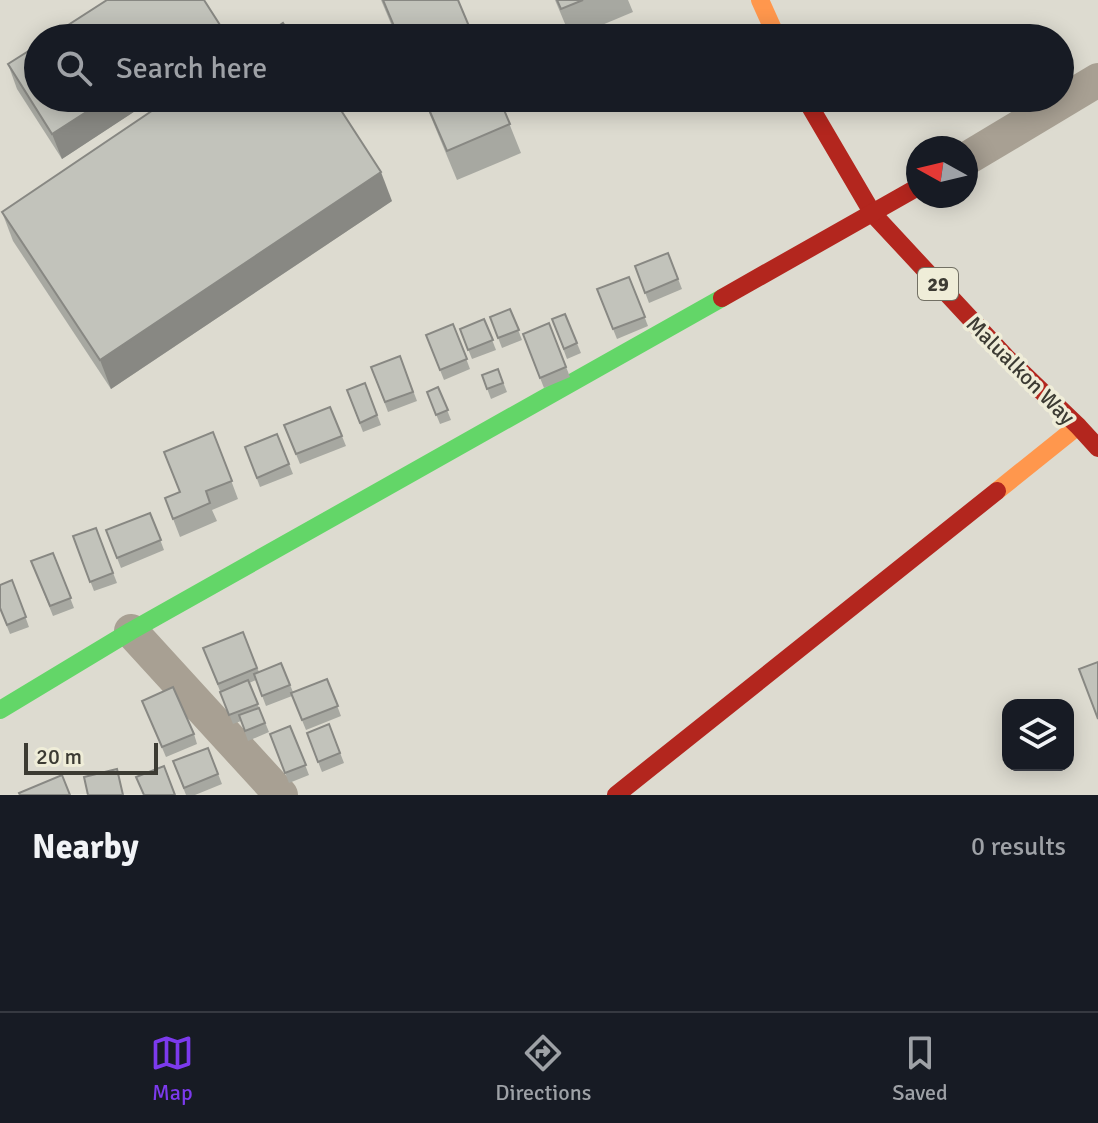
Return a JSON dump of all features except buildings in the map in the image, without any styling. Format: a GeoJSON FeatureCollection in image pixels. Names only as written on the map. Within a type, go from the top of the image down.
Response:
{"type":"FeatureCollection","features":[{"type":"Feature","properties":{"kind":"street"},"geometry":{"type":"LineString","coordinates":[[760,0],[771,24]]}},
{"type":"Feature","properties":{"kind":"street"},"geometry":{"type":"LineString","coordinates":[[1074,94],[1098,80]]}},
{"type":"Feature","properties":{"kind":"street","name":"Malualkon Way"},"geometry":{"type":"LineString","coordinates":[[813,112],[873,214],[1006,357],[1098,448]]}},
{"type":"Feature","properties":{"kind":"street"},"geometry":{"type":"LineString","coordinates":[[978,152],[1045,112]]}},
{"type":"Feature","properties":{"kind":"street"},"geometry":{"type":"LineString","coordinates":[[0,710],[131,631],[906,194]]}},
{"type":"Feature","properties":{"kind":"street"},"geometry":{"type":"LineString","coordinates":[[616,795],[1078,426]]}},
{"type":"Feature","properties":{"kind":"street"},"geometry":{"type":"LineString","coordinates":[[131,631],[281,795]]}},
{"type":"Feature","properties":{"kind":"traffic: fast"},"geometry":{"type":"LineString","coordinates":[[0,710],[131,631],[722,298]]}},
{"type":"Feature","properties":{"kind":"traffic: slow"},"geometry":{"type":"LineString","coordinates":[[760,0],[771,24]]}},
{"type":"Feature","properties":{"kind":"traffic: slow"},"geometry":{"type":"LineString","coordinates":[[997,491],[1078,426]]}},
{"type":"Feature","properties":{"kind":"traffic: jam"},"geometry":{"type":"LineString","coordinates":[[813,112],[873,214],[1006,357],[1098,448]]}},
{"type":"Feature","properties":{"kind":"traffic: jam"},"geometry":{"type":"LineString","coordinates":[[722,298],[906,194]]}},
{"type":"Feature","properties":{"kind":"traffic: jam"},"geometry":{"type":"LineString","coordinates":[[616,795],[997,491]]}}]}
